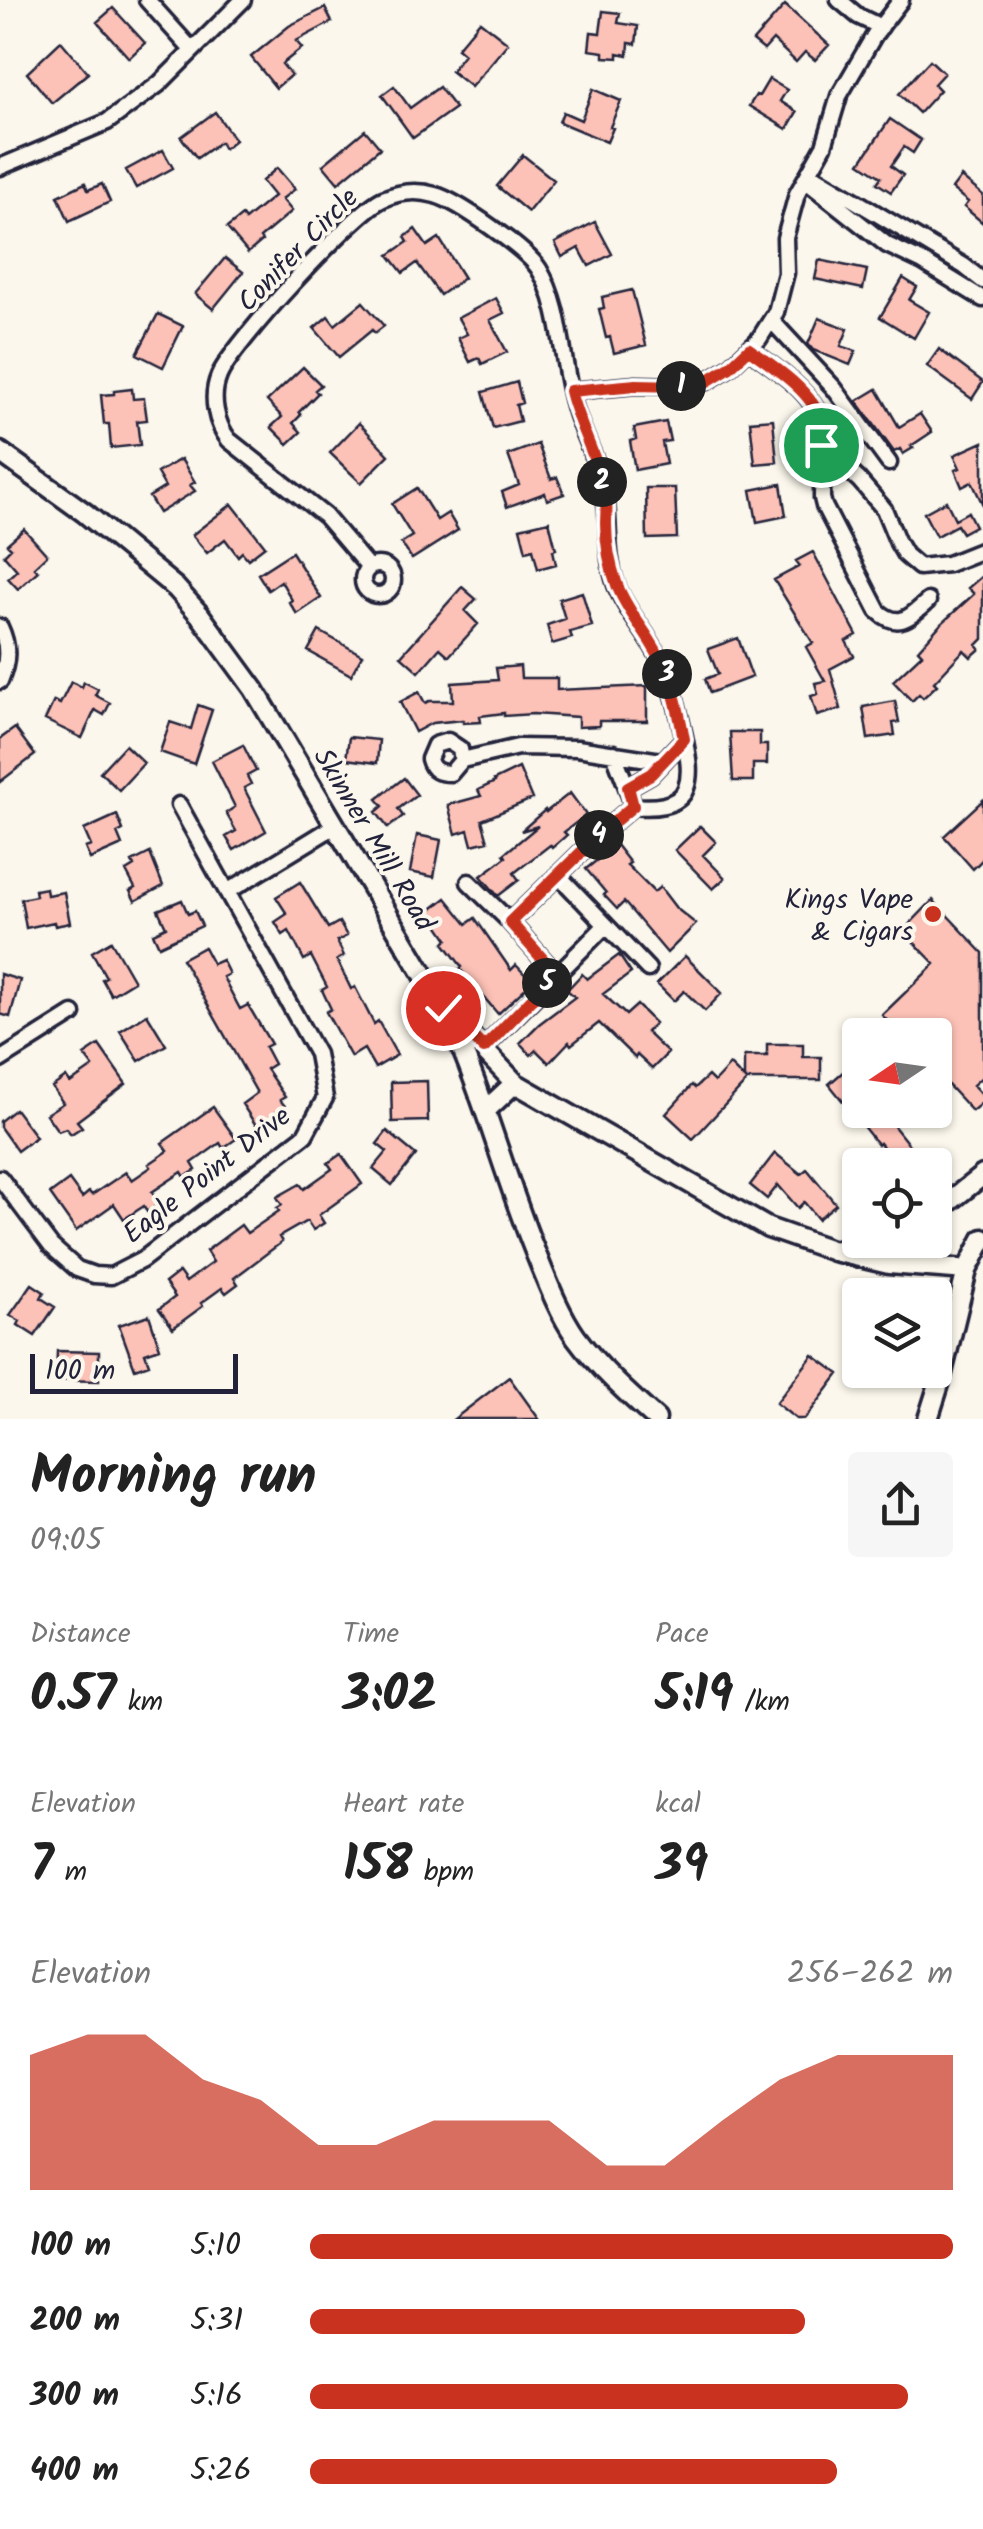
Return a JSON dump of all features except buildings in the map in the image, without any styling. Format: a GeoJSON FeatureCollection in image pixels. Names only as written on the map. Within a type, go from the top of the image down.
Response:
{"type":"FeatureCollection","features":[{"type":"Feature","properties":{"kind":"street"},"geometry":{"type":"LineString","coordinates":[[147,0],[192,50]]}},
{"type":"Feature","properties":{"kind":"street"},"geometry":{"type":"LineString","coordinates":[[0,167],[108,122],[159,84],[243,0]]}},
{"type":"Feature","properties":{"kind":"street"},"geometry":{"type":"LineString","coordinates":[[839,0],[858,16],[881,27]]}},
{"type":"Feature","properties":{"kind":"street"},"geometry":{"type":"LineString","coordinates":[[570,391],[636,385],[681,386],[707,381],[730,367],[759,339],[776,312],[786,273],[785,238],[798,194],[824,146],[839,96],[875,34],[901,0]]}},
{"type":"Feature","properties":{"kind":"street"},"geometry":{"type":"LineString","coordinates":[[807,176],[964,266],[983,281]]}},
{"type":"Feature","properties":{"kind":"street"},"geometry":{"type":"LineString","coordinates":[[807,176],[887,245],[923,262],[983,300]]}},
{"type":"Feature","properties":{"kind":"street","name":"Conifer Circle"},"geometry":{"type":"LineString","coordinates":[[368,568],[325,516],[229,440],[220,429],[215,392],[219,374],[239,346],[319,254],[364,213],[381,200],[409,192],[436,194],[457,204],[536,264],[548,287],[570,391],[601,480],[616,583],[674,689],[684,739],[686,792],[665,805],[633,806]]}},
{"type":"Feature","properties":{"kind":"street"},"geometry":{"type":"LineString","coordinates":[[770,320],[834,388],[888,462]]}},
{"type":"Feature","properties":{"kind":"street"},"geometry":{"type":"LineString","coordinates":[[749,349],[809,399],[820,419],[824,506],[878,611],[898,622],[928,601]]}},
{"type":"Feature","properties":{"kind":"street"},"geometry":{"type":"LineString","coordinates":[[821,445],[884,509],[904,555],[918,567],[948,564],[983,550]]}},
{"type":"Feature","properties":{"kind":"street","name":"Skinner Mill Road"},"geometry":{"type":"LineString","coordinates":[[0,452],[86,513],[176,588],[200,615],[254,689],[443,1008],[515,1083],[768,1228],[834,1251],[889,1264],[967,1270]]}},
{"type":"Feature","properties":{"kind":"street"},"geometry":{"type":"LineString","coordinates":[[0,627],[8,663],[0,680]]}},
{"type":"Feature","properties":{"kind":"street"},"geometry":{"type":"LineString","coordinates":[[628,787],[651,774],[684,739]]}},
{"type":"Feature","properties":{"kind":"street"},"geometry":{"type":"LineString","coordinates":[[462,760],[518,747],[577,748],[661,761]]}},
{"type":"Feature","properties":{"kind":"street"},"geometry":{"type":"LineString","coordinates":[[510,922],[633,806],[614,752]]}},
{"type":"Feature","properties":{"kind":"street","name":"Eagle Point Drive"},"geometry":{"type":"LineString","coordinates":[[0,1178],[51,1246],[77,1268],[110,1276],[142,1260],[305,1134],[326,1098],[317,1054],[178,805]]}},
{"type":"Feature","properties":{"kind":"street"},"geometry":{"type":"LineString","coordinates":[[227,892],[334,826]]}},
{"type":"Feature","properties":{"kind":"street"},"geometry":{"type":"LineString","coordinates":[[559,876],[648,969]]}},
{"type":"Feature","properties":{"kind":"street"},"geometry":{"type":"LineString","coordinates":[[469,882],[556,974]]}},
{"type":"Feature","properties":{"kind":"street"},"geometry":{"type":"LineString","coordinates":[[484,1048],[606,925]]}},
{"type":"Feature","properties":{"kind":"street"},"geometry":{"type":"LineString","coordinates":[[443,1008],[485,1110],[521,1218],[575,1335],[620,1387],[656,1419]]}},
{"type":"Feature","properties":{"kind":"street"},"geometry":{"type":"LineString","coordinates":[[0,1060],[74,1014]]}},
{"type":"Feature","properties":{"kind":"street"},"geometry":{"type":"LineString","coordinates":[[485,1110],[515,1083]]}},
{"type":"Feature","properties":{"kind":"street"},"geometry":{"type":"LineString","coordinates":[[952,1200],[983,1175]]}},
{"type":"Feature","properties":{"kind":"street"},"geometry":{"type":"LineString","coordinates":[[928,1419],[967,1270],[983,1239]]}},
{"type":"Feature","properties":{"kind":"street"},"geometry":{"type":"LineString","coordinates":[[834,1251],[842,1249]]}},
{"type":"Feature","properties":{"kind":"place","name":"Kings Vape & Cigars"},"geometry":{"type":"Point","coordinates":[933,914]}},
{"type":"Feature","properties":{"kind":"route"},"geometry":{"type":"LineString","coordinates":[[443,1008],[484,1048],[556,974],[510,922],[633,806],[628,787],[651,774],[684,739],[674,689],[616,583],[601,480],[570,391],[636,385],[681,386],[707,381],[749,349],[809,399],[820,419],[821,445]]}}]}
